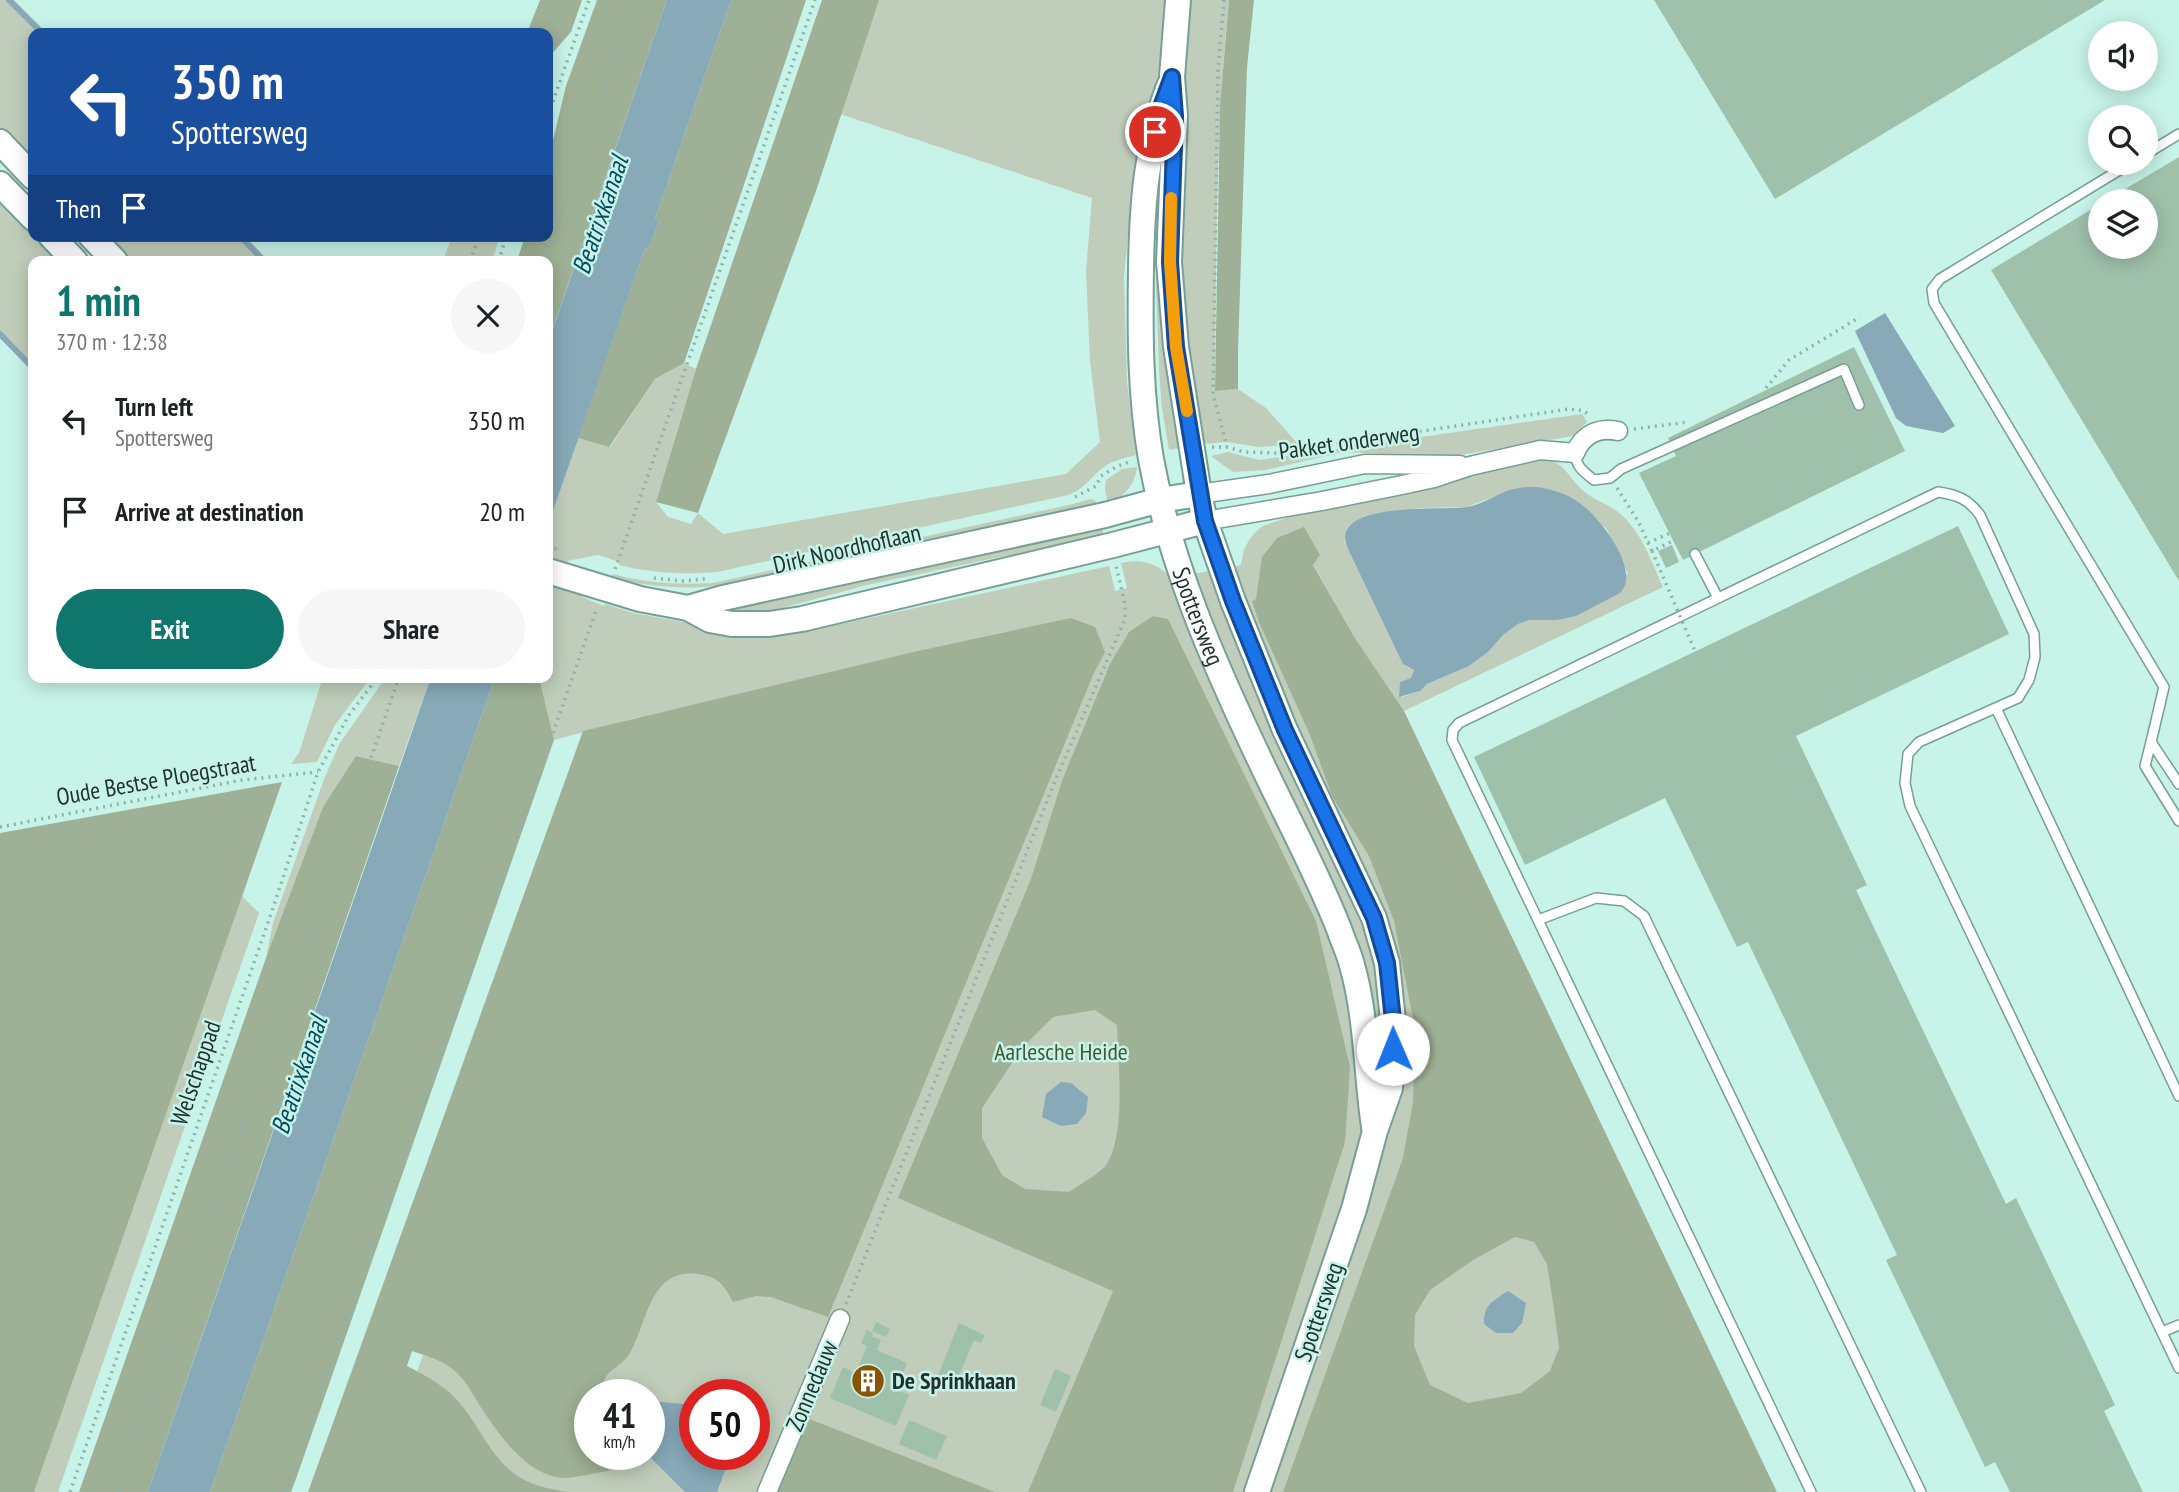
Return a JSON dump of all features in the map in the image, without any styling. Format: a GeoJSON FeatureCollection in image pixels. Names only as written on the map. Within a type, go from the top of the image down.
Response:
{"type":"FeatureCollection","features":[{"type":"Feature","properties":{"kind":"main road","name":"Spottersweg"},"geometry":{"type":"LineString","coordinates":[[1178,0],[1172,77],[1175,116],[1170,262],[1176,347],[1199,494],[1205,521],[1233,601],[1285,730],[1374,918],[1387,963],[1394,1030],[1390,1088],[1375,1131],[1354,1209],[1257,1492]]}},
{"type":"Feature","properties":{"kind":"main road","name":"Spottersweg"},"geometry":{"type":"LineString","coordinates":[[1172,77],[1159,112],[1146,174],[1142,214],[1139,341],[1151,459],[1167,530],[1197,620],[1257,755],[1327,897],[1352,964],[1364,1021],[1368,1083],[1375,1131]]}},
{"type":"Feature","properties":{"kind":"main road"},"geometry":{"type":"LineString","coordinates":[[0,142],[28,172]]}},
{"type":"Feature","properties":{"kind":"main road"},"geometry":{"type":"LineString","coordinates":[[0,184],[28,213]]}},
{"type":"Feature","properties":{"kind":"main road"},"geometry":{"type":"LineString","coordinates":[[57,242],[70,256]]}},
{"type":"Feature","properties":{"kind":"main road"},"geometry":{"type":"LineString","coordinates":[[97,242],[110,256]]}},
{"type":"Feature","properties":{"kind":"main road","name":"Dirk Noordhoflaan"},"geometry":{"type":"LineString","coordinates":[[688,608],[723,598],[1105,515],[1160,500],[1199,494]]}},
{"type":"Feature","properties":{"kind":"main road","name":"Dirk Noordhoflaan"},"geometry":{"type":"LineString","coordinates":[[553,572],[604,577],[640,599],[688,608],[710,620],[732,624],[769,624],[802,619],[1095,550],[1205,521]]}},
{"type":"Feature","properties":{"kind":"street"},"geometry":{"type":"LineString","coordinates":[[1575,453],[1588,436],[1612,430]]}},
{"type":"Feature","properties":{"kind":"street","name":"Pakket onderweg"},"geometry":{"type":"LineString","coordinates":[[1205,521],[1413,483],[1470,466],[1540,450],[1575,453]]}},
{"type":"Feature","properties":{"kind":"street","name":"Pakket onderweg"},"geometry":{"type":"LineString","coordinates":[[1199,494],[1269,484],[1365,464],[1470,466]]}},
{"type":"Feature","properties":{"kind":"street","name":"Zonnedauw"},"geometry":{"type":"LineString","coordinates":[[767,1492],[840,1319]]}},
{"type":"Feature","properties":{"kind":"lane"},"geometry":{"type":"LineString","coordinates":[[2158,147],[2179,134]]}},
{"type":"Feature","properties":{"kind":"lane"},"geometry":{"type":"LineString","coordinates":[[2111,175],[1940,279],[1932,289],[1934,303],[2164,687],[2145,766],[2179,821]]}},
{"type":"Feature","properties":{"kind":"lane"},"geometry":{"type":"LineString","coordinates":[[1575,453],[1576,463],[1594,480],[1610,478],[1621,469],[1844,369],[1859,405]]}},
{"type":"Feature","properties":{"kind":"lane"},"geometry":{"type":"LineString","coordinates":[[1811,1492],[1452,740],[1453,730],[1459,723],[1938,492],[1956,494],[1971,502],[1980,515],[2034,634],[2035,657],[2029,680],[2018,698],[1919,742],[1908,754],[1905,783],[1910,806],[2179,1368]]}},
{"type":"Feature","properties":{"kind":"lane"},"geometry":{"type":"LineString","coordinates":[[1695,554],[1718,598]]}},
{"type":"Feature","properties":{"kind":"lane"},"geometry":{"type":"LineString","coordinates":[[1996,708],[2179,1096]]}},
{"type":"Feature","properties":{"kind":"lane"},"geometry":{"type":"LineString","coordinates":[[2151,742],[2179,784]]}},
{"type":"Feature","properties":{"kind":"lane"},"geometry":{"type":"LineString","coordinates":[[1538,920],[1596,898],[1624,901],[1644,916],[1921,1492]]}},
{"type":"Feature","properties":{"kind":"lane"},"geometry":{"type":"LineString","coordinates":[[2162,1332],[2179,1325]]}},
{"type":"Feature","properties":{"kind":"path"},"geometry":{"type":"LineString","coordinates":[[553,30],[561,0]]}},
{"type":"Feature","properties":{"kind":"path"},"geometry":{"type":"LineString","coordinates":[[553,101],[589,0]]}},
{"type":"Feature","properties":{"kind":"path"},"geometry":{"type":"LineString","coordinates":[[553,238],[636,0]]}},
{"type":"Feature","properties":{"kind":"path"},"geometry":{"type":"LineString","coordinates":[[285,1492],[604,577],[815,0]]}},
{"type":"Feature","properties":{"kind":"path"},"geometry":{"type":"LineString","coordinates":[[1224,0],[1218,69],[1213,394],[1227,447]]}},
{"type":"Feature","properties":{"kind":"path"},"geometry":{"type":"LineString","coordinates":[[1756,393],[1768,387],[1789,360],[1860,317]]}},
{"type":"Feature","properties":{"kind":"path","name":"Pakket onderweg"},"geometry":{"type":"LineString","coordinates":[[1193,450],[1227,447],[1244,452],[1276,453],[1569,409],[1584,411],[1612,430]]}},
{"type":"Feature","properties":{"kind":"path"},"geometry":{"type":"LineString","coordinates":[[1612,430],[1699,420]]}},
{"type":"Feature","properties":{"kind":"path"},"geometry":{"type":"LineString","coordinates":[[1066,500],[1078,497],[1096,486],[1101,476],[1116,467],[1151,459]]}},
{"type":"Feature","properties":{"kind":"path"},"geometry":{"type":"LineString","coordinates":[[1610,478],[1638,521],[1695,651]]}},
{"type":"Feature","properties":{"kind":"path"},"geometry":{"type":"LineString","coordinates":[[1648,543],[1670,533]]}},
{"type":"Feature","properties":{"kind":"path"},"geometry":{"type":"LineString","coordinates":[[1652,551],[1673,541]]}},
{"type":"Feature","properties":{"kind":"path"},"geometry":{"type":"LineString","coordinates":[[654,578],[682,580],[716,577]]}},
{"type":"Feature","properties":{"kind":"path"},"geometry":{"type":"LineString","coordinates":[[840,1319],[1055,780],[1125,619]]}},
{"type":"Feature","properties":{"kind":"path","name":"Welschappad"},"geometry":{"type":"LineString","coordinates":[[69,1492],[318,772],[349,715],[373,683]]}},
{"type":"Feature","properties":{"kind":"path"},"geometry":{"type":"LineString","coordinates":[[117,1492],[397,683]]}},
{"type":"Feature","properties":{"kind":"path","name":"Oude Bestse Ploegstraat"},"geometry":{"type":"LineString","coordinates":[[0,827],[242,780],[318,772]]}},
{"type":"Feature","properties":{"kind":"green space"},"geometry":{"type":"Polygon","coordinates":[[[0,0],[14,0],[42,28],[28,28],[28,162],[0,133],[0,0]]]}},
{"type":"Feature","properties":{"kind":"green space"},"geometry":{"type":"Polygon","coordinates":[[[540,0],[582,0],[571,32],[553,52],[553,28],[529,28],[540,0]]]}},
{"type":"Feature","properties":{"kind":"green space"},"geometry":{"type":"Polygon","coordinates":[[[597,0],[667,0],[553,328],[553,256],[519,256],[523,242],[553,242],[553,140],[566,86],[597,0]]]}},
{"type":"Feature","properties":{"kind":"green space"},"geometry":{"type":"Polygon","coordinates":[[[731,0],[806,0],[684,363],[655,379],[609,447],[578,438],[645,248],[649,249],[659,221],[655,219],[731,0]]]}},
{"type":"Feature","properties":{"kind":"green space"},"geometry":{"type":"Polygon","coordinates":[[[822,0],[879,0],[816,191],[698,513],[656,502],[696,369],[822,0]]]}},
{"type":"Feature","properties":{"kind":"green space","name":"Aarlesche Heide"},"geometry":{"type":"Polygon","coordinates":[[[879,0],[1166,0],[1154,113],[1131,205],[1124,277],[1127,382],[1136,455],[1108,465],[1068,495],[717,572],[643,570],[619,565],[619,562],[598,555],[567,561],[582,597],[633,613],[751,634],[800,633],[1109,566],[1115,591],[1127,588],[1121,563],[1148,563],[1172,578],[1241,565],[1247,543],[1263,526],[1321,506],[1538,459],[1560,465],[1585,492],[1626,519],[1645,546],[1663,587],[1404,711],[1355,638],[1313,564],[1320,555],[1277,538],[1752,1492],[374,1492],[582,911],[640,717],[554,740],[540,683],[553,683],[553,510],[578,438],[610,447],[655,379],[684,363],[696,369],[656,502],[668,517],[691,524],[698,513],[723,534],[1066,474],[1100,442],[1090,361],[1086,271],[1092,198],[840,114],[879,0]],[[1535,487],[1518,488],[1466,507],[1418,508],[1344,540],[1403,663],[1414,669],[1412,678],[1400,682],[1402,697],[1420,691],[1427,684],[1469,666],[1518,624],[1530,620],[1557,620],[1628,574],[1606,528],[1535,487]]]}},
{"type":"Feature","properties":{"kind":"green space"},"geometry":{"type":"Polygon","coordinates":[[[1189,0],[1229,0],[1219,146],[1215,391],[1238,389],[1266,408],[1298,444],[1259,447],[1227,442],[1203,444],[1189,396],[1178,210],[1189,0]]]}},
{"type":"Feature","properties":{"kind":"green space"},"geometry":{"type":"Polygon","coordinates":[[[1229,0],[1254,0],[1247,67],[1238,389],[1215,391],[1220,107],[1229,0]]]}},
{"type":"Feature","properties":{"kind":"green space"},"geometry":{"type":"Polygon","coordinates":[[[1164,116],[1185,447],[1169,450],[1162,409],[1156,287],[1156,173],[1164,116]]]}},
{"type":"Feature","properties":{"kind":"green space"},"geometry":{"type":"Polygon","coordinates":[[[0,191],[28,220],[28,242],[51,242],[63,256],[28,256],[28,363],[0,334],[0,191]]]}},
{"type":"Feature","properties":{"kind":"green space"},"geometry":{"type":"Polygon","coordinates":[[[106,242],[251,242],[264,256],[119,256],[106,242]]]}},
{"type":"Feature","properties":{"kind":"green space"},"geometry":{"type":"Polygon","coordinates":[[[450,242],[498,242],[494,256],[445,256],[450,242]]]}},
{"type":"Feature","properties":{"kind":"green space"},"geometry":{"type":"Polygon","coordinates":[[[1582,414],[1587,422],[1573,436],[1448,457],[1343,452],[1266,470],[1233,472],[1211,456],[1228,452],[1259,460],[1582,414]]]}},
{"type":"Feature","properties":{"kind":"green space"},"geometry":{"type":"Polygon","coordinates":[[[1137,467],[1128,490],[1108,504],[1106,480],[1122,469],[1137,467]]]}},
{"type":"Feature","properties":{"kind":"green space"},"geometry":{"type":"Polygon","coordinates":[[[1095,500],[1097,506],[727,585],[669,587],[612,578],[613,574],[662,583],[713,583],[1095,500]]]}},
{"type":"Feature","properties":{"kind":"green space"},"geometry":{"type":"Polygon","coordinates":[[[1101,526],[1104,535],[867,585],[767,612],[729,613],[729,606],[1101,526]]]}},
{"type":"Feature","properties":{"kind":"green space"},"geometry":{"type":"Polygon","coordinates":[[[1304,527],[1320,555],[1313,565],[1355,638],[1404,711],[1777,1492],[1283,1492],[1403,1158],[1413,1102],[1415,1029],[1394,921],[1369,856],[1332,796],[1310,735],[1252,601],[1256,599],[1262,557],[1277,538],[1304,527]],[[1515,1237],[1473,1260],[1430,1290],[1415,1315],[1414,1346],[1430,1385],[1468,1403],[1521,1393],[1550,1371],[1559,1348],[1547,1264],[1534,1242],[1515,1237]]]}},
{"type":"Feature","properties":{"kind":"green space"},"geometry":{"type":"Polygon","coordinates":[[[1153,616],[1168,619],[1316,921],[1350,1067],[1345,1142],[1233,1492],[1028,1492],[1113,1291],[898,1198],[1031,879],[1062,781],[1110,664],[1129,632],[1153,616]],[[1095,1010],[1053,1017],[1022,1048],[982,1108],[982,1138],[1002,1175],[1025,1189],[1069,1192],[1105,1166],[1114,1148],[1119,1114],[1117,1025],[1095,1010]]]}},
{"type":"Feature","properties":{"kind":"green space"},"geometry":{"type":"Polygon","coordinates":[[[1071,618],[1095,627],[1105,652],[1093,675],[828,1317],[771,1297],[756,1296],[733,1302],[720,1283],[705,1275],[682,1274],[669,1279],[652,1300],[626,1359],[605,1379],[574,1379],[574,1470],[609,1471],[566,1478],[541,1471],[518,1455],[499,1434],[468,1386],[452,1368],[412,1351],[407,1366],[437,1383],[457,1400],[503,1464],[532,1484],[568,1492],[308,1492],[583,731],[918,651],[1071,618]]]}},
{"type":"Feature","properties":{"kind":"green space"},"geometry":{"type":"Polygon","coordinates":[[[321,683],[366,683],[335,725],[317,762],[291,764],[299,753],[321,683]]]}},
{"type":"Feature","properties":{"kind":"green space"},"geometry":{"type":"Polygon","coordinates":[[[382,683],[429,683],[399,766],[356,756],[266,958],[273,923],[324,779],[340,743],[382,683]]]}},
{"type":"Feature","properties":{"kind":"green space"},"geometry":{"type":"Polygon","coordinates":[[[493,683],[540,683],[554,740],[291,1492],[210,1492],[493,683]]]}},
{"type":"Feature","properties":{"kind":"green space"},"geometry":{"type":"Polygon","coordinates":[[[356,756],[399,766],[148,1492],[79,1492],[266,958],[323,807],[356,756]]]}},
{"type":"Feature","properties":{"kind":"green space"},"geometry":{"type":"Polygon","coordinates":[[[282,782],[34,1492],[0,1492],[0,833],[282,782]]]}},
{"type":"Feature","properties":{"kind":"green space"},"geometry":{"type":"Polygon","coordinates":[[[242,896],[259,913],[58,1492],[34,1492],[242,896]]]}},
{"type":"Feature","properties":{"kind":"green space"},"geometry":{"type":"Polygon","coordinates":[[[807,1418],[995,1492],[778,1492],[807,1418]]]}},
{"type":"Feature","properties":{"kind":"water","name":"Beatrixkanaal"},"geometry":{"type":"Polygon","coordinates":[[[667,0],[731,0],[655,219],[659,221],[649,249],[645,248],[553,511],[553,329],[667,0]]]}},
{"type":"Feature","properties":{"kind":"water"},"geometry":{"type":"Polygon","coordinates":[[[1885,313],[1955,426],[1943,433],[1906,426],[1896,418],[1855,331],[1885,313]]]}},
{"type":"Feature","properties":{"kind":"water"},"geometry":{"type":"Polygon","coordinates":[[[1535,487],[1571,497],[1598,521],[1616,546],[1626,572],[1620,593],[1576,616],[1557,620],[1530,620],[1518,624],[1469,666],[1427,684],[1420,691],[1399,697],[1400,682],[1411,678],[1414,670],[1403,664],[1348,549],[1346,533],[1354,522],[1370,515],[1413,509],[1467,507],[1511,490],[1535,487]]]}},
{"type":"Feature","properties":{"kind":"water","name":"Beatrixkanaal"},"geometry":{"type":"Polygon","coordinates":[[[429,683],[493,683],[210,1492],[148,1492],[429,683]]]}},
{"type":"Feature","properties":{"kind":"water"},"geometry":{"type":"Polygon","coordinates":[[[1061,1082],[1071,1083],[1088,1097],[1086,1113],[1077,1124],[1061,1126],[1042,1117],[1046,1094],[1061,1082]]]}},
{"type":"Feature","properties":{"kind":"water"},"geometry":{"type":"Polygon","coordinates":[[[1508,1291],[1526,1303],[1522,1323],[1513,1333],[1496,1333],[1484,1324],[1485,1312],[1490,1304],[1508,1291]]]}},
{"type":"Feature","properties":{"kind":"water"},"geometry":{"type":"Polygon","coordinates":[[[665,1402],[679,1404],[679,1470],[725,1470],[717,1492],[685,1492],[663,1470],[665,1402]]]}},
{"type":"Feature","properties":{"kind":"building"},"geometry":{"type":"Polygon","coordinates":[[[1654,0],[2105,0],[1775,199],[1654,0]]]}},
{"type":"Feature","properties":{"kind":"building"},"geometry":{"type":"Polygon","coordinates":[[[2179,157],[2179,581],[1991,270],[2088,211],[2088,259],[2158,259],[2158,189],[2125,189],[2149,175],[2158,175],[2158,169],[2179,157]]]}},
{"type":"Feature","properties":{"kind":"building"},"geometry":{"type":"Polygon","coordinates":[[[1854,347],[1905,451],[1683,560],[1639,473],[1676,456],[1668,438],[1854,347]]]}},
{"type":"Feature","properties":{"kind":"building"},"geometry":{"type":"Polygon","coordinates":[[[1958,526],[2009,634],[1796,736],[1867,885],[1856,890],[2006,1204],[2016,1198],[2115,1405],[2104,1411],[2143,1492],[2010,1492],[1995,1462],[1985,1467],[1886,1260],[1897,1255],[1748,942],[1737,947],[1665,798],[1525,865],[1474,757],[1958,526]]]}},
{"type":"Feature","properties":{"kind":"building"},"geometry":{"type":"Polygon","coordinates":[[[1672,545],[1679,562],[1666,568],[1658,551],[1672,545]]]}},
{"type":"Feature","properties":{"kind":"building"},"geometry":{"type":"Polygon","coordinates":[[[876,1322],[890,1329],[886,1337],[872,1331],[876,1322]]]}},
{"type":"Feature","properties":{"kind":"building"},"geometry":{"type":"Polygon","coordinates":[[[959,1323],[985,1335],[981,1343],[974,1340],[956,1383],[938,1375],[959,1323]]]}},
{"type":"Feature","properties":{"kind":"building","name":"De Sprinkhaan"},"geometry":{"type":"Polygon","coordinates":[[[867,1330],[881,1340],[877,1350],[907,1363],[896,1390],[909,1395],[896,1426],[830,1398],[843,1367],[856,1373],[867,1346],[861,1343],[867,1330]]]}},
{"type":"Feature","properties":{"kind":"building"},"geometry":{"type":"Polygon","coordinates":[[[1055,1369],[1071,1376],[1056,1412],[1040,1405],[1055,1369]]]}},
{"type":"Feature","properties":{"kind":"building"},"geometry":{"type":"Polygon","coordinates":[[[909,1420],[947,1436],[936,1460],[899,1444],[909,1420]]]}},
{"type":"Feature","properties":{"kind":"waterway"},"geometry":{"type":"LineString","coordinates":[[9,0],[37,28]]}},
{"type":"Feature","properties":{"kind":"waterway"},"geometry":{"type":"LineString","coordinates":[[246,242],[259,256]]}},
{"type":"Feature","properties":{"kind":"waterway"},"geometry":{"type":"LineString","coordinates":[[0,334],[28,363]]}},
{"type":"Feature","properties":{"kind":"slow traffic"},"geometry":{"type":"LineString","coordinates":[[1171,198],[1170,262],[1176,347],[1187,411]]}},
{"type":"Feature","properties":{"kind":"place","name":"De Sprinkhaan"},"geometry":{"type":"Point","coordinates":[868,1381]}},
{"type":"Feature","properties":{"kind":"route"},"geometry":{"type":"LineString","coordinates":[[1155,132],[1172,77],[1175,116],[1170,262],[1176,347],[1205,521],[1233,601],[1285,730],[1374,918],[1387,963],[1394,1030],[1393,1049]]}}]}
